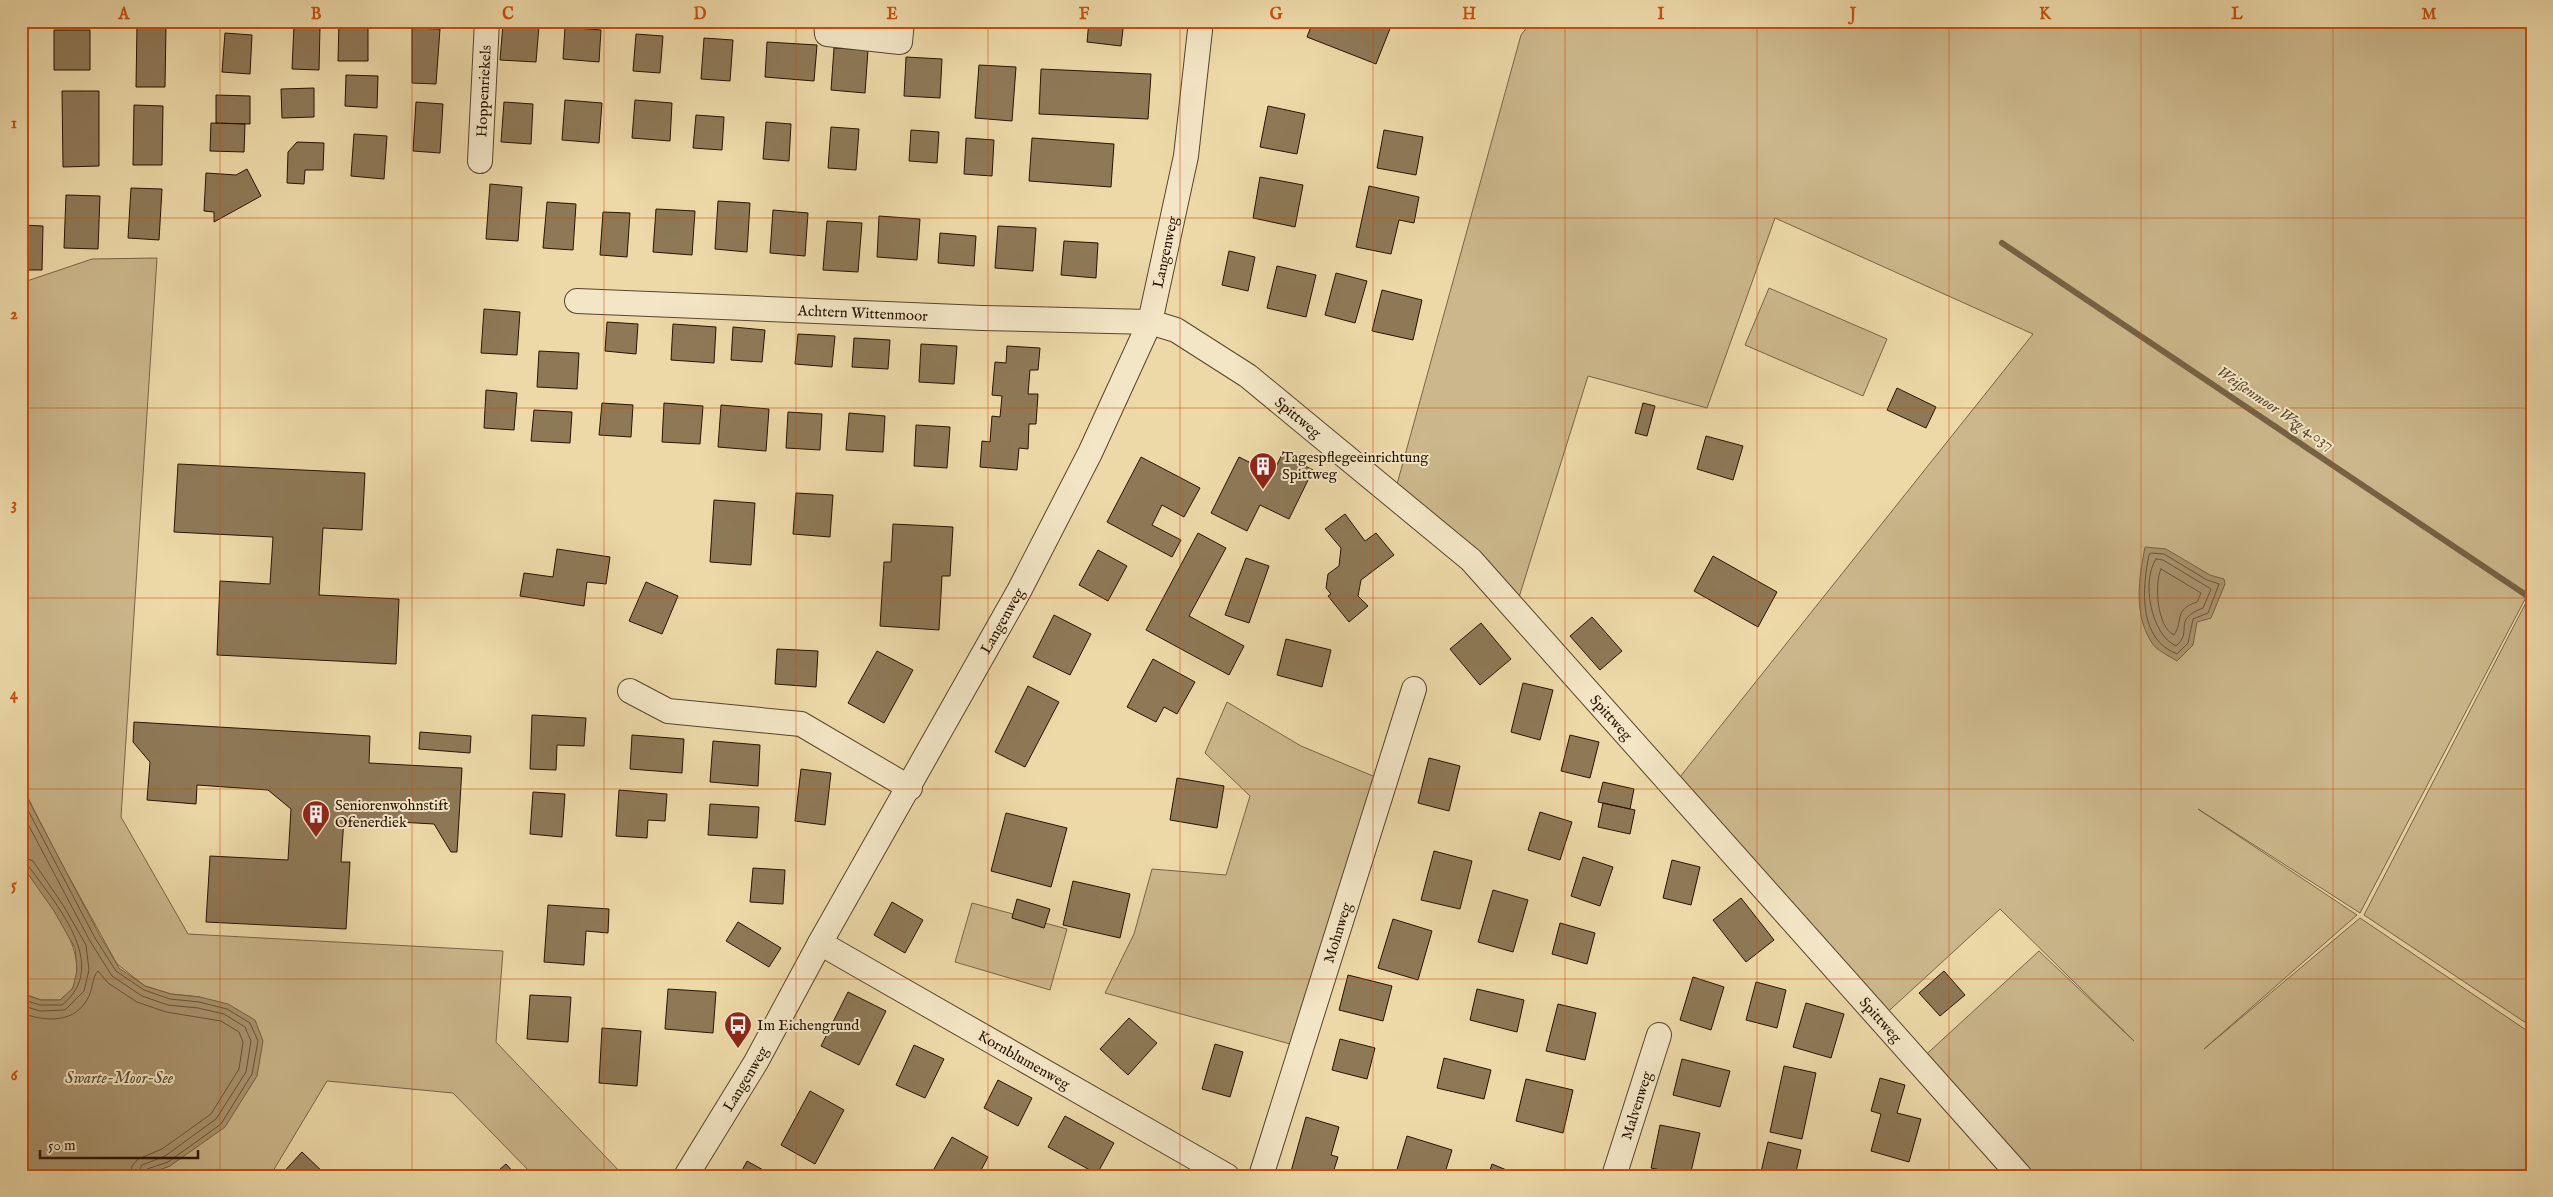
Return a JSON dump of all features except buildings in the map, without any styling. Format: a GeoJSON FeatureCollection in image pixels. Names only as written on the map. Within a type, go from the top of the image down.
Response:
{"type":"FeatureCollection","features":[{"type":"Feature","properties":{"kind":"street","name":"Hoppenriekels"},"geometry":{"type":"LineString","coordinates":[[480,161],[487,21]]}},
{"type":"Feature","properties":{"kind":"street"},"geometry":{"type":"LineString","coordinates":[[826,21],[827,34],[900,42],[902,21]]}},
{"type":"Feature","properties":{"kind":"street","name":"Langenweg"},"geometry":{"type":"LineString","coordinates":[[686,1176],[756,1062],[820,944],[910,788],[1059,515],[1150,322],[1186,156],[1201,21]]}},
{"type":"Feature","properties":{"kind":"street","name":"Achtern Wittenmoor"},"geometry":{"type":"LineString","coordinates":[[577,301],[982,318],[1150,322]]}},
{"type":"Feature","properties":{"kind":"street","name":"Spittweg"},"geometry":{"type":"LineString","coordinates":[[1150,322],[1176,330],[1248,376],[1471,560],[2020,1176]]}},
{"type":"Feature","properties":{"kind":"street","name":"Mohnweg"},"geometry":{"type":"LineString","coordinates":[[1261,1176],[1414,689]]}},
{"type":"Feature","properties":{"kind":"street"},"geometry":{"type":"LineString","coordinates":[[630,691],[668,711],[801,724],[910,788]]}},
{"type":"Feature","properties":{"kind":"street","name":"Kornblumenweg"},"geometry":{"type":"LineString","coordinates":[[820,944],[1227,1176]]}},
{"type":"Feature","properties":{"kind":"street","name":"Malvenweg"},"geometry":{"type":"LineString","coordinates":[[1614,1176],[1659,1034]]}},
{"type":"Feature","properties":{"kind":"shaded area"},"geometry":{"type":"Polygon","coordinates":[[[1532,21],[2532,21],[2532,586],[2360,913],[2198,809],[2357,915],[2204,1049],[2360,918],[2532,1034],[2532,1176],[2021,1176],[1919,1061],[2039,951],[2134,1041],[2000,909],[1880,1019],[1672,787],[2033,334],[1775,218],[1707,408],[1588,376],[1515,610],[1394,495],[1521,35],[1532,21]]]}},
{"type":"Feature","properties":{"kind":"shaded area"},"geometry":{"type":"Polygon","coordinates":[[[157,258],[121,817],[188,934],[503,951],[496,1042],[624,1176],[534,1176],[453,1093],[327,1081],[270,1176],[142,1176],[170,1166],[200,997],[171,994],[145,986],[117,964],[58,857],[21,784],[21,283],[92,259],[157,258]]]}},
{"type":"Feature","properties":{"kind":"shaded area"},"geometry":{"type":"Polygon","coordinates":[[[1769,288],[1887,339],[1863,396],[1745,345],[1769,288]]]}},
{"type":"Feature","properties":{"kind":"shaded area"},"geometry":{"type":"Polygon","coordinates":[[[2532,591],[2532,1027],[2364,915],[2532,591]]]}},
{"type":"Feature","properties":{"kind":"shaded area"},"geometry":{"type":"Polygon","coordinates":[[[1227,702],[1301,746],[1385,781],[1301,1047],[1105,993],[1134,934],[1152,869],[1226,875],[1250,796],[1205,753],[1227,702]]]}},
{"type":"Feature","properties":{"kind":"shaded area"},"geometry":{"type":"Polygon","coordinates":[[[21,864],[62,923],[70,939],[75,956],[77,972],[73,987],[60,1000],[41,1000],[21,993],[21,864]]]}},
{"type":"Feature","properties":{"kind":"shaded area"},"geometry":{"type":"Polygon","coordinates":[[[972,903],[1013,914],[1012,918],[1044,928],[1045,923],[1067,929],[1050,990],[955,962],[972,903]]]}},
{"type":"Feature","properties":{"kind":"water"},"geometry":{"type":"Polygon","coordinates":[[[2145,547],[2166,549],[2210,575],[2224,579],[2225,584],[2211,618],[2197,622],[2193,645],[2177,661],[2154,646],[2142,620],[2139,596],[2145,547]]]}},
{"type":"Feature","properties":{"kind":"water","name":"Swarte-Moor-See"},"geometry":{"type":"Polygon","coordinates":[[[21,786],[100,936],[119,968],[145,986],[171,994],[200,997],[228,1004],[255,1020],[263,1041],[257,1076],[225,1127],[170,1166],[142,1176],[21,1176],[21,993],[41,1000],[60,1000],[73,988],[77,970],[75,948],[54,911],[21,864],[21,786]]]}},
{"type":"Feature","properties":{"kind":"waterway","name":"Weißenmoor Wzg 4.037"},"geometry":{"type":"LineString","coordinates":[[2002,243],[2532,599]]}},
{"type":"Feature","properties":{"kind":"place","name":"Tagespflegeeinrichtung Spittweg"},"geometry":{"type":"Point","coordinates":[1263,490]}},
{"type":"Feature","properties":{"kind":"place","name":"Seniorenwohnstift Ofenerdiek"},"geometry":{"type":"Point","coordinates":[316,838]}},
{"type":"Feature","properties":{"kind":"place","name":"Im Eichengrund"},"geometry":{"type":"Point","coordinates":[738,1049]}}]}
